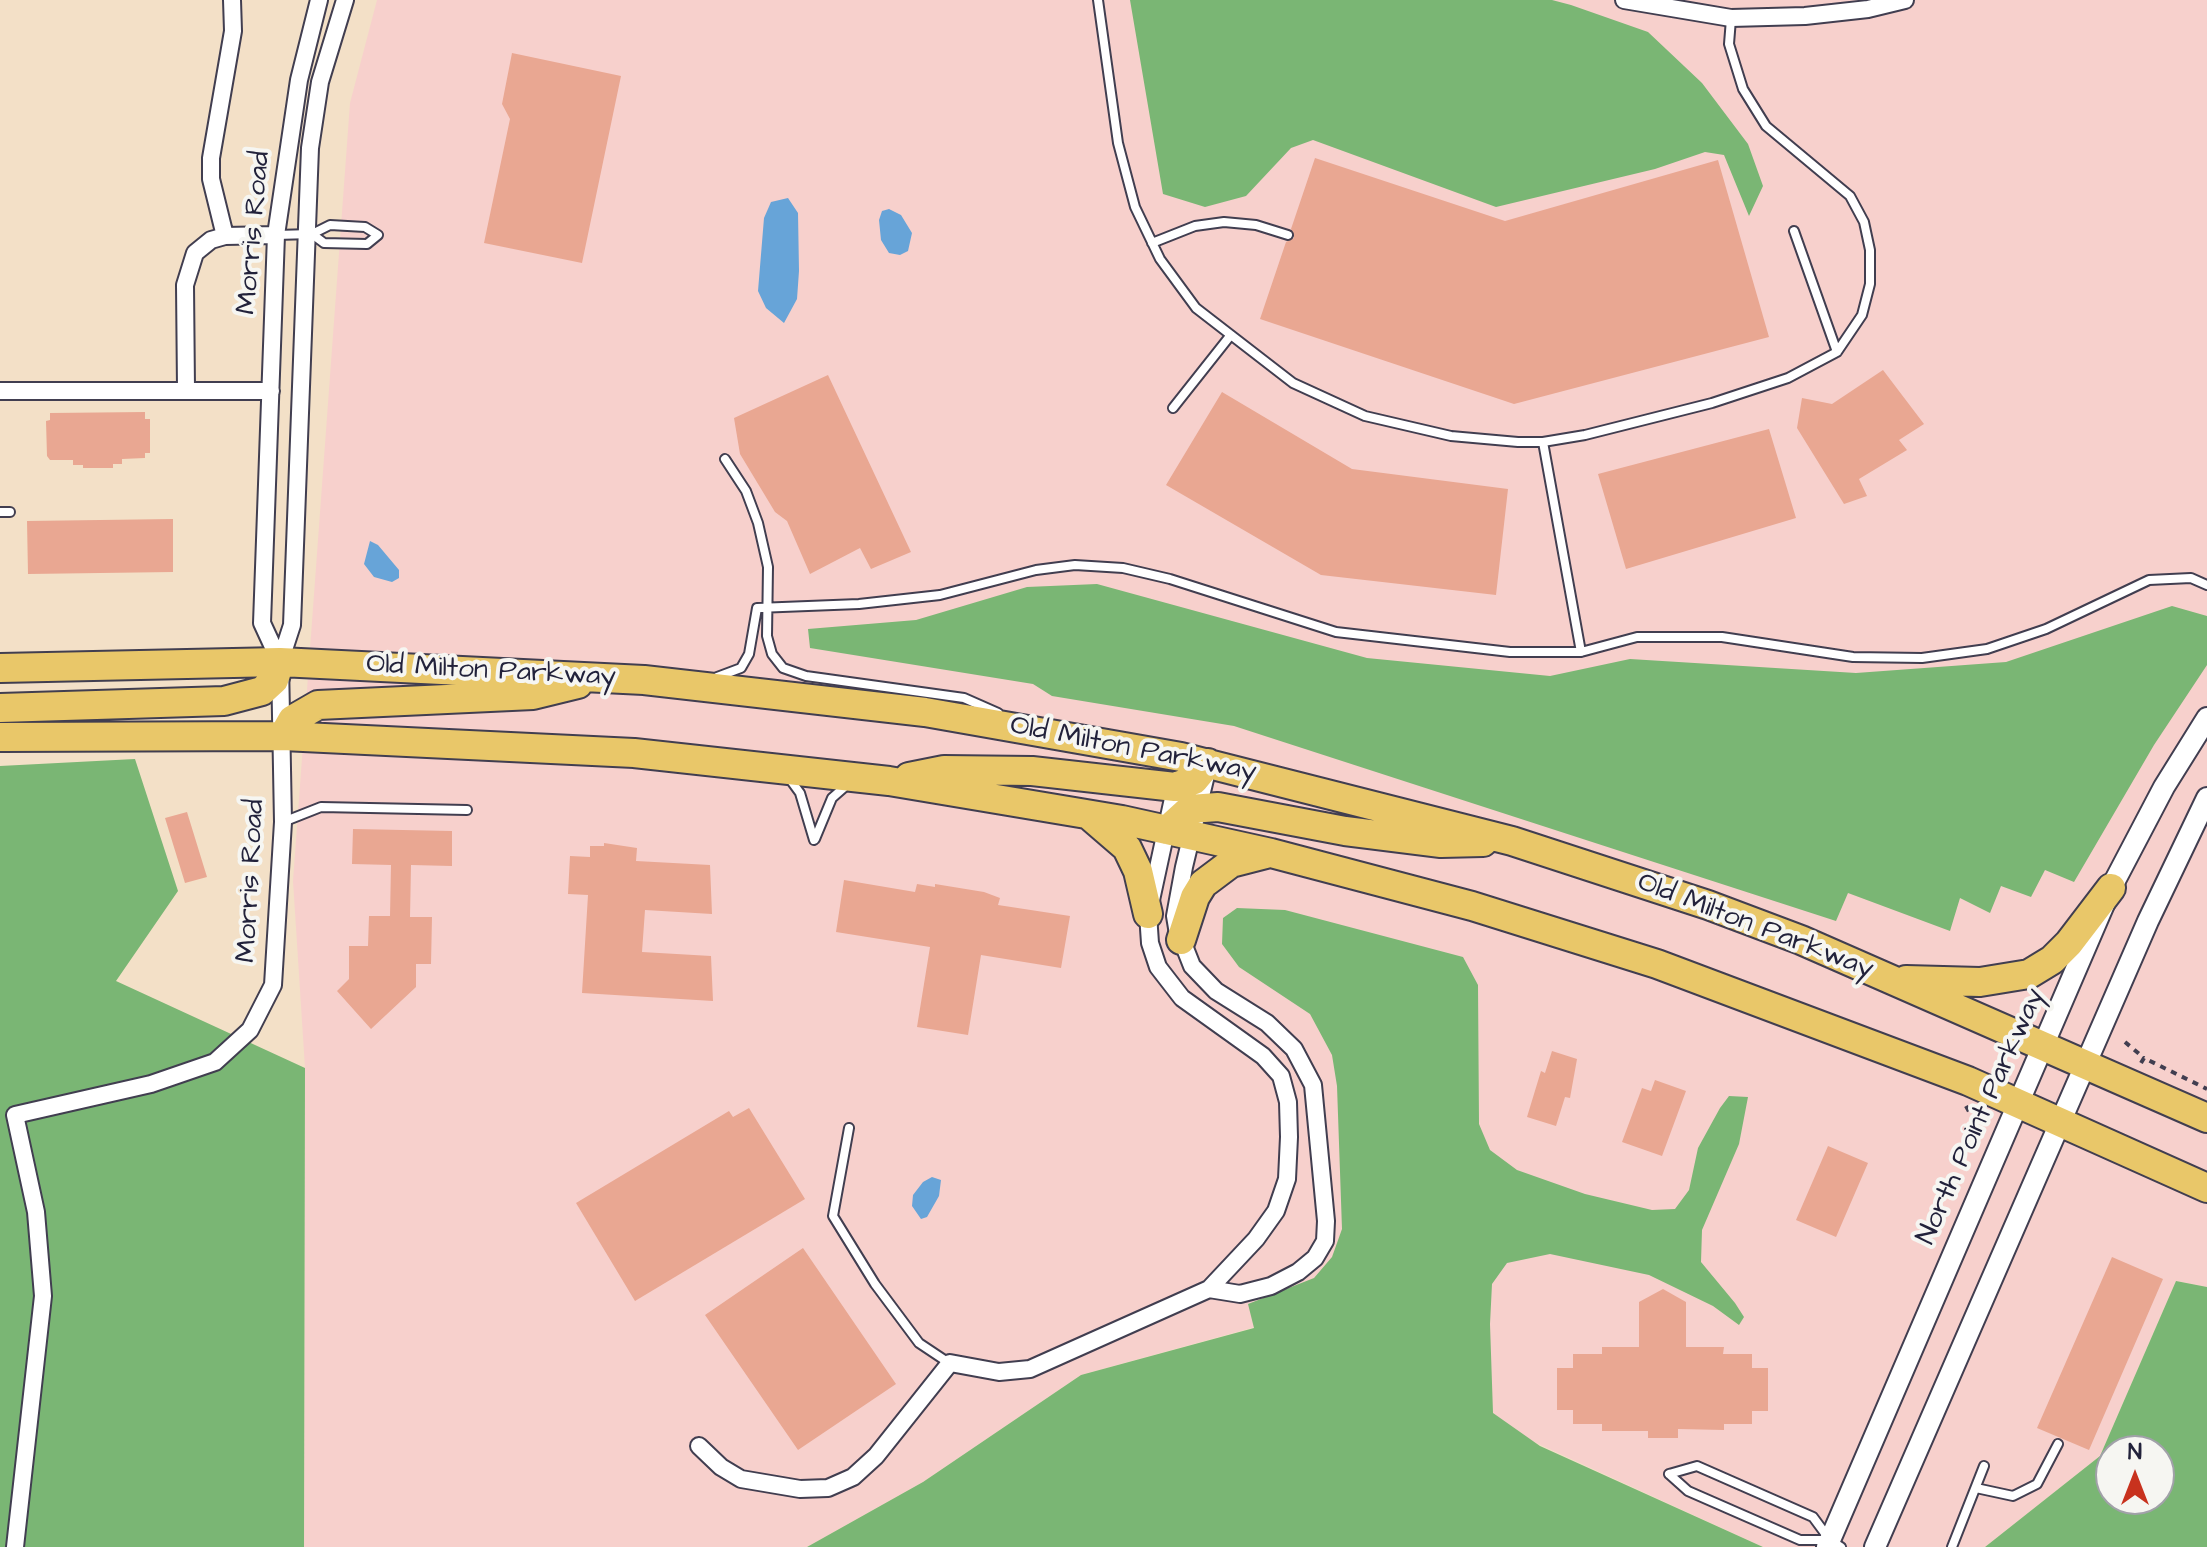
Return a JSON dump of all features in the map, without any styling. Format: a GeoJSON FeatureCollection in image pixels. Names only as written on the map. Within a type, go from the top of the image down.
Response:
{"type":"FeatureCollection","features":[{"type":"Feature","properties":{"kind":"highway","name":"Old Milton Parkway"},"geometry":{"type":"LineString","coordinates":[[6,664],[280,662],[606,677],[830,700],[1036,729],[1195,760],[1512,841],[1708,905],[1801,940],[2207,1118]]}},
{"type":"Feature","properties":{"kind":"highway"},"geometry":{"type":"LineString","coordinates":[[0,708],[224,701],[262,691],[274,680],[280,662]]}},
{"type":"Feature","properties":{"kind":"highway"},"geometry":{"type":"LineString","coordinates":[[283,736],[292,720],[318,705],[533,695],[606,677]]}},
{"type":"Feature","properties":{"kind":"highway"},"geometry":{"type":"LineString","coordinates":[[0,737],[283,736],[544,746],[889,781],[1083,812],[1271,853],[1472,906],[1657,964],[2019,1103],[2207,1188]]}},
{"type":"Feature","properties":{"kind":"highway"},"geometry":{"type":"LineString","coordinates":[[889,781],[944,770],[1032,771],[1175,787],[1194,780],[1195,760]]}},
{"type":"Feature","properties":{"kind":"highway"},"geometry":{"type":"LineString","coordinates":[[1180,833],[1181,814],[1199,807],[1237,809],[1345,831],[1441,843],[1512,841]]}},
{"type":"Feature","properties":{"kind":"highway"},"geometry":{"type":"LineString","coordinates":[[1083,812],[1127,848],[1138,871],[1148,914]]}},
{"type":"Feature","properties":{"kind":"highway"},"geometry":{"type":"LineString","coordinates":[[1181,940],[1195,897],[1215,872],[1231,863],[1271,853]]}},
{"type":"Feature","properties":{"kind":"highway"},"geometry":{"type":"LineString","coordinates":[[1889,980],[1980,982],[2029,974],[2052,960],[2069,943],[2111,888]]}},
{"type":"Feature","properties":{"kind":"street"},"geometry":{"type":"LineString","coordinates":[[225,236],[213,189],[211,158],[233,31],[232,0]]}},
{"type":"Feature","properties":{"kind":"street","name":"Morris Road"},"geometry":{"type":"LineString","coordinates":[[280,662],[262,623],[276,235],[299,80],[319,0]]}},
{"type":"Feature","properties":{"kind":"street","name":"Morris Road"},"geometry":{"type":"LineString","coordinates":[[15,1547],[43,1296],[36,1212],[15,1115],[192,1072],[232,1050],[250,1030],[273,985],[277,963],[283,822],[280,662],[292,625],[310,148],[320,82],[345,0]]}},
{"type":"Feature","properties":{"kind":"street"},"geometry":{"type":"LineString","coordinates":[[1624,0],[1731,18],[1805,16],[1868,9],[1905,0]]}},
{"type":"Feature","properties":{"kind":"street"},"geometry":{"type":"LineString","coordinates":[[186,389],[186,273],[201,246],[225,236],[276,235]]}},
{"type":"Feature","properties":{"kind":"street"},"geometry":{"type":"LineString","coordinates":[[0,391],[271,391]]}},
{"type":"Feature","properties":{"kind":"street","name":"North Point Parkway"},"geometry":{"type":"LineString","coordinates":[[1833,1545],[2111,888],[2164,787],[2207,718]]}},
{"type":"Feature","properties":{"kind":"street"},"geometry":{"type":"LineString","coordinates":[[1195,760],[1199,807]]}},
{"type":"Feature","properties":{"kind":"street"},"geometry":{"type":"LineString","coordinates":[[1175,787],[1180,833],[1175,916],[1181,940],[1192,966],[1216,991],[1267,1023],[1294,1049],[1313,1085],[1318,1112],[1326,1221],[1325,1241],[1315,1258],[1271,1286],[1240,1294],[1209,1289]]}},
{"type":"Feature","properties":{"kind":"street"},"geometry":{"type":"LineString","coordinates":[[1878,1546],[2059,1120],[2201,824],[2207,798]]}},
{"type":"Feature","properties":{"kind":"street"},"geometry":{"type":"LineString","coordinates":[[699,1446],[721,1467],[741,1479],[800,1489],[828,1488],[853,1477],[876,1456],[950,1363],[999,1372],[1030,1369],[1209,1289],[1256,1239],[1276,1211],[1287,1179],[1288,1102],[1281,1076],[1263,1056],[1171,987],[1154,955],[1148,914],[1180,833]]}},
{"type":"Feature","properties":{"kind":"lane"},"geometry":{"type":"LineString","coordinates":[[1098,0],[1118,143],[1135,207],[1152,243],[1196,308],[1293,383],[1365,416],[1451,436],[1543,442],[1712,403],[1788,378],[1837,352],[1862,315],[1870,284],[1870,250],[1864,222],[1850,196],[1766,126],[1743,89],[1729,44],[1731,18]]}},
{"type":"Feature","properties":{"kind":"lane"},"geometry":{"type":"LineString","coordinates":[[1152,243],[1195,226],[1224,222],[1256,225],[1288,235]]}},
{"type":"Feature","properties":{"kind":"lane"},"geometry":{"type":"LineString","coordinates":[[276,235],[308,234],[330,225],[365,227],[378,235],[367,244],[324,243],[308,234]]}},
{"type":"Feature","properties":{"kind":"lane"},"geometry":{"type":"LineString","coordinates":[[1794,231],[1837,352]]}},
{"type":"Feature","properties":{"kind":"lane"},"geometry":{"type":"LineString","coordinates":[[1173,408],[1230,336]]}},
{"type":"Feature","properties":{"kind":"lane"},"geometry":{"type":"LineString","coordinates":[[1543,442],[1581,652]]}},
{"type":"Feature","properties":{"kind":"lane"},"geometry":{"type":"LineString","coordinates":[[725,459],[746,491],[758,523],[768,567],[767,636],[772,654],[783,668],[806,676],[964,698],[1036,729]]}},
{"type":"Feature","properties":{"kind":"lane"},"geometry":{"type":"LineString","coordinates":[[0,512],[10,512]]}},
{"type":"Feature","properties":{"kind":"lane"},"geometry":{"type":"LineString","coordinates":[[675,683],[726,676],[741,668],[749,654],[757,608],[940,595],[1036,570],[1075,565],[1123,568],[1170,579],[1336,632],[1510,652],[1581,652],[1637,637],[1722,637],[1853,657],[1922,658],[1987,649],[2046,629],[2149,580],[2191,578],[2207,585]]}},
{"type":"Feature","properties":{"kind":"lane"},"geometry":{"type":"LineString","coordinates":[[781,768],[798,789],[814,840],[832,798],[856,777]]}},
{"type":"Feature","properties":{"kind":"lane"},"geometry":{"type":"LineString","coordinates":[[283,822],[321,807],[467,810]]}},
{"type":"Feature","properties":{"kind":"lane"},"geometry":{"type":"LineString","coordinates":[[849,1128],[833,1216],[875,1284],[919,1343],[950,1363]]}},
{"type":"Feature","properties":{"kind":"lane"},"geometry":{"type":"LineString","coordinates":[[1976,1488],[2013,1496],[2037,1484],[2058,1444]]}},
{"type":"Feature","properties":{"kind":"lane"},"geometry":{"type":"LineString","coordinates":[[1697,1466],[1813,1517],[1833,1545],[1800,1540],[1688,1491],[1669,1474],[1697,1466]]}},
{"type":"Feature","properties":{"kind":"lane"},"geometry":{"type":"LineString","coordinates":[[1952,1547],[1984,1466]]}},
{"type":"Feature","properties":{"kind":"path"},"geometry":{"type":"LineString","coordinates":[[2125,1042],[2142,1061],[2207,1089]]}},
{"type":"Feature","properties":{"kind":"path"},"geometry":{"type":"LineString","coordinates":[[1965,1106],[1980,1132]]}},
{"type":"Feature","properties":{"kind":"shaded area"},"geometry":{"type":"Polygon","coordinates":[[[377,0],[2207,0],[2207,1287],[2176,1281],[2109,1435],[2095,1435],[2095,1460],[1985,1547],[1763,1547],[1273,1322],[1081,1375],[923,1482],[807,1547],[304,1547],[305,1068],[293,881],[350,103],[377,0]]]}},
{"type":"Feature","properties":{"kind":"green space"},"geometry":{"type":"Polygon","coordinates":[[[1130,0],[1552,0],[1571,5],[1648,32],[1702,83],[1748,144],[1763,186],[1749,216],[1724,155],[1705,152],[1655,169],[1496,207],[1313,140],[1291,148],[1246,196],[1205,207],[1163,194],[1130,0]]]}},
{"type":"Feature","properties":{"kind":"green space"},"geometry":{"type":"Polygon","coordinates":[[[1097,584],[1367,658],[1550,676],[1630,659],[1856,673],[2006,662],[2172,606],[2207,616],[2207,665],[2154,745],[2074,882],[2045,870],[2031,897],[2001,886],[1990,913],[1960,898],[1950,931],[1848,893],[1836,921],[1234,726],[1052,696],[1033,684],[810,648],[808,629],[916,620],[1027,587],[1097,584]]]}},
{"type":"Feature","properties":{"kind":"green space"},"geometry":{"type":"Polygon","coordinates":[[[135,759],[178,891],[116,981],[305,1068],[304,1547],[0,1547],[0,766],[135,759]]]}},
{"type":"Feature","properties":{"kind":"green space"},"geometry":{"type":"Polygon","coordinates":[[[1237,908],[1285,910],[1463,957],[1478,985],[1479,1124],[1490,1150],[1517,1170],[1585,1194],[1652,1210],[1675,1209],[1689,1190],[1698,1148],[1720,1108],[1729,1096],[1748,1097],[1739,1144],[1702,1230],[1701,1262],[1744,1317],[1739,1325],[1713,1306],[1649,1275],[1550,1254],[1507,1263],[1492,1284],[1490,1324],[1493,1413],[1540,1446],[1763,1547],[807,1547],[923,1482],[1081,1375],[1254,1328],[1248,1304],[1314,1278],[1332,1257],[1342,1229],[1337,1086],[1332,1055],[1310,1014],[1239,967],[1222,944],[1223,918],[1237,908]]]}},
{"type":"Feature","properties":{"kind":"green space"},"geometry":{"type":"Polygon","coordinates":[[[2176,1281],[2207,1287],[2207,1547],[1985,1547],[2095,1460],[2095,1515],[2175,1515],[2175,1435],[2109,1435],[2176,1281]]]}},
{"type":"Feature","properties":{"kind":"water"},"geometry":{"type":"Polygon","coordinates":[[[788,198],[798,213],[799,271],[797,299],[784,323],[766,308],[758,291],[764,218],[771,202],[788,198]]]}},
{"type":"Feature","properties":{"kind":"water"},"geometry":{"type":"Polygon","coordinates":[[[889,209],[901,215],[912,233],[908,251],[900,255],[889,253],[881,240],[879,220],[882,211],[889,209]]]}},
{"type":"Feature","properties":{"kind":"water"},"geometry":{"type":"Polygon","coordinates":[[[370,541],[378,545],[399,570],[399,578],[392,582],[374,577],[364,564],[370,541]]]}},
{"type":"Feature","properties":{"kind":"water"},"geometry":{"type":"Polygon","coordinates":[[[932,1177],[941,1180],[939,1196],[927,1217],[921,1219],[912,1206],[913,1195],[923,1182],[932,1177]]]}},
{"type":"Feature","properties":{"kind":"building"},"geometry":{"type":"Polygon","coordinates":[[[512,53],[621,76],[582,263],[484,243],[510,119],[502,104],[512,53]]]}},
{"type":"Feature","properties":{"kind":"building"},"geometry":{"type":"Polygon","coordinates":[[[1315,158],[1505,221],[1718,160],[1769,337],[1514,404],[1260,319],[1286,242],[1294,238],[1291,229],[1315,158]]]}},
{"type":"Feature","properties":{"kind":"building"},"geometry":{"type":"Polygon","coordinates":[[[1883,370],[1924,424],[1899,440],[1907,450],[1859,479],[1867,496],[1844,504],[1797,428],[1802,398],[1832,404],[1883,370]]]}},
{"type":"Feature","properties":{"kind":"building"},"geometry":{"type":"Polygon","coordinates":[[[828,375],[911,552],[871,569],[860,548],[810,574],[787,521],[775,512],[740,454],[734,418],[828,375]]]}},
{"type":"Feature","properties":{"kind":"building"},"geometry":{"type":"Polygon","coordinates":[[[1222,392],[1352,469],[1508,489],[1496,595],[1321,575],[1166,485],[1222,392]]]}},
{"type":"Feature","properties":{"kind":"building"},"geometry":{"type":"Polygon","coordinates":[[[145,412],[145,419],[150,419],[150,453],[145,453],[145,458],[122,459],[122,464],[113,464],[113,468],[83,468],[83,465],[73,465],[73,460],[50,460],[47,456],[46,421],[50,420],[50,413],[145,412]]]}},
{"type":"Feature","properties":{"kind":"building"},"geometry":{"type":"Polygon","coordinates":[[[1769,429],[1796,518],[1626,569],[1598,474],[1769,429]]]}},
{"type":"Feature","properties":{"kind":"building"},"geometry":{"type":"Polygon","coordinates":[[[173,519],[173,572],[28,574],[27,521],[173,519]]]}},
{"type":"Feature","properties":{"kind":"building"},"geometry":{"type":"Polygon","coordinates":[[[187,812],[207,877],[185,883],[165,818],[187,812]]]}},
{"type":"Feature","properties":{"kind":"building"},"geometry":{"type":"Polygon","coordinates":[[[353,829],[452,831],[452,866],[411,865],[410,917],[432,917],[431,964],[416,964],[416,987],[371,1029],[337,991],[349,979],[349,946],[368,946],[369,916],[390,916],[391,865],[352,864],[353,829]]]}},
{"type":"Feature","properties":{"kind":"building"},"geometry":{"type":"Polygon","coordinates":[[[604,843],[637,848],[636,861],[710,865],[712,914],[645,910],[642,952],[711,956],[713,1001],[582,993],[588,895],[568,894],[570,856],[590,857],[590,846],[604,846],[604,843]]]}},
{"type":"Feature","properties":{"kind":"building"},"geometry":{"type":"Polygon","coordinates":[[[844,880],[915,892],[917,884],[935,887],[935,884],[984,892],[1000,898],[998,905],[1070,916],[1061,968],[981,955],[968,1035],[917,1027],[930,947],[836,932],[844,880]]]}},
{"type":"Feature","properties":{"kind":"building"},"geometry":{"type":"Polygon","coordinates":[[[1552,1051],[1577,1059],[1570,1098],[1565,1097],[1556,1126],[1527,1117],[1541,1071],[1545,1073],[1552,1051]]]}},
{"type":"Feature","properties":{"kind":"building"},"geometry":{"type":"Polygon","coordinates":[[[1655,1080],[1686,1091],[1662,1156],[1622,1142],[1642,1088],[1651,1091],[1655,1080]]]}},
{"type":"Feature","properties":{"kind":"building"},"geometry":{"type":"Polygon","coordinates":[[[749,1108],[805,1199],[635,1301],[576,1203],[729,1111],[733,1117],[749,1108]]]}},
{"type":"Feature","properties":{"kind":"building"},"geometry":{"type":"Polygon","coordinates":[[[1828,1146],[1868,1163],[1836,1237],[1796,1220],[1828,1146]]]}},
{"type":"Feature","properties":{"kind":"building"},"geometry":{"type":"Polygon","coordinates":[[[803,1248],[896,1384],[798,1450],[705,1315],[803,1248]]]}},
{"type":"Feature","properties":{"kind":"building"},"geometry":{"type":"Polygon","coordinates":[[[2112,1257],[2163,1279],[2089,1450],[2037,1428],[2112,1257]]]}},
{"type":"Feature","properties":{"kind":"building"},"geometry":{"type":"Polygon","coordinates":[[[1663,1289],[1686,1302],[1686,1347],[1724,1347],[1723,1354],[1752,1354],[1752,1368],[1768,1368],[1768,1411],[1752,1411],[1752,1424],[1724,1424],[1724,1430],[1678,1429],[1678,1438],[1648,1438],[1648,1431],[1602,1431],[1602,1424],[1573,1424],[1573,1410],[1557,1410],[1557,1368],[1573,1368],[1573,1354],[1602,1354],[1602,1347],[1639,1347],[1639,1302],[1663,1289]]]}}]}
